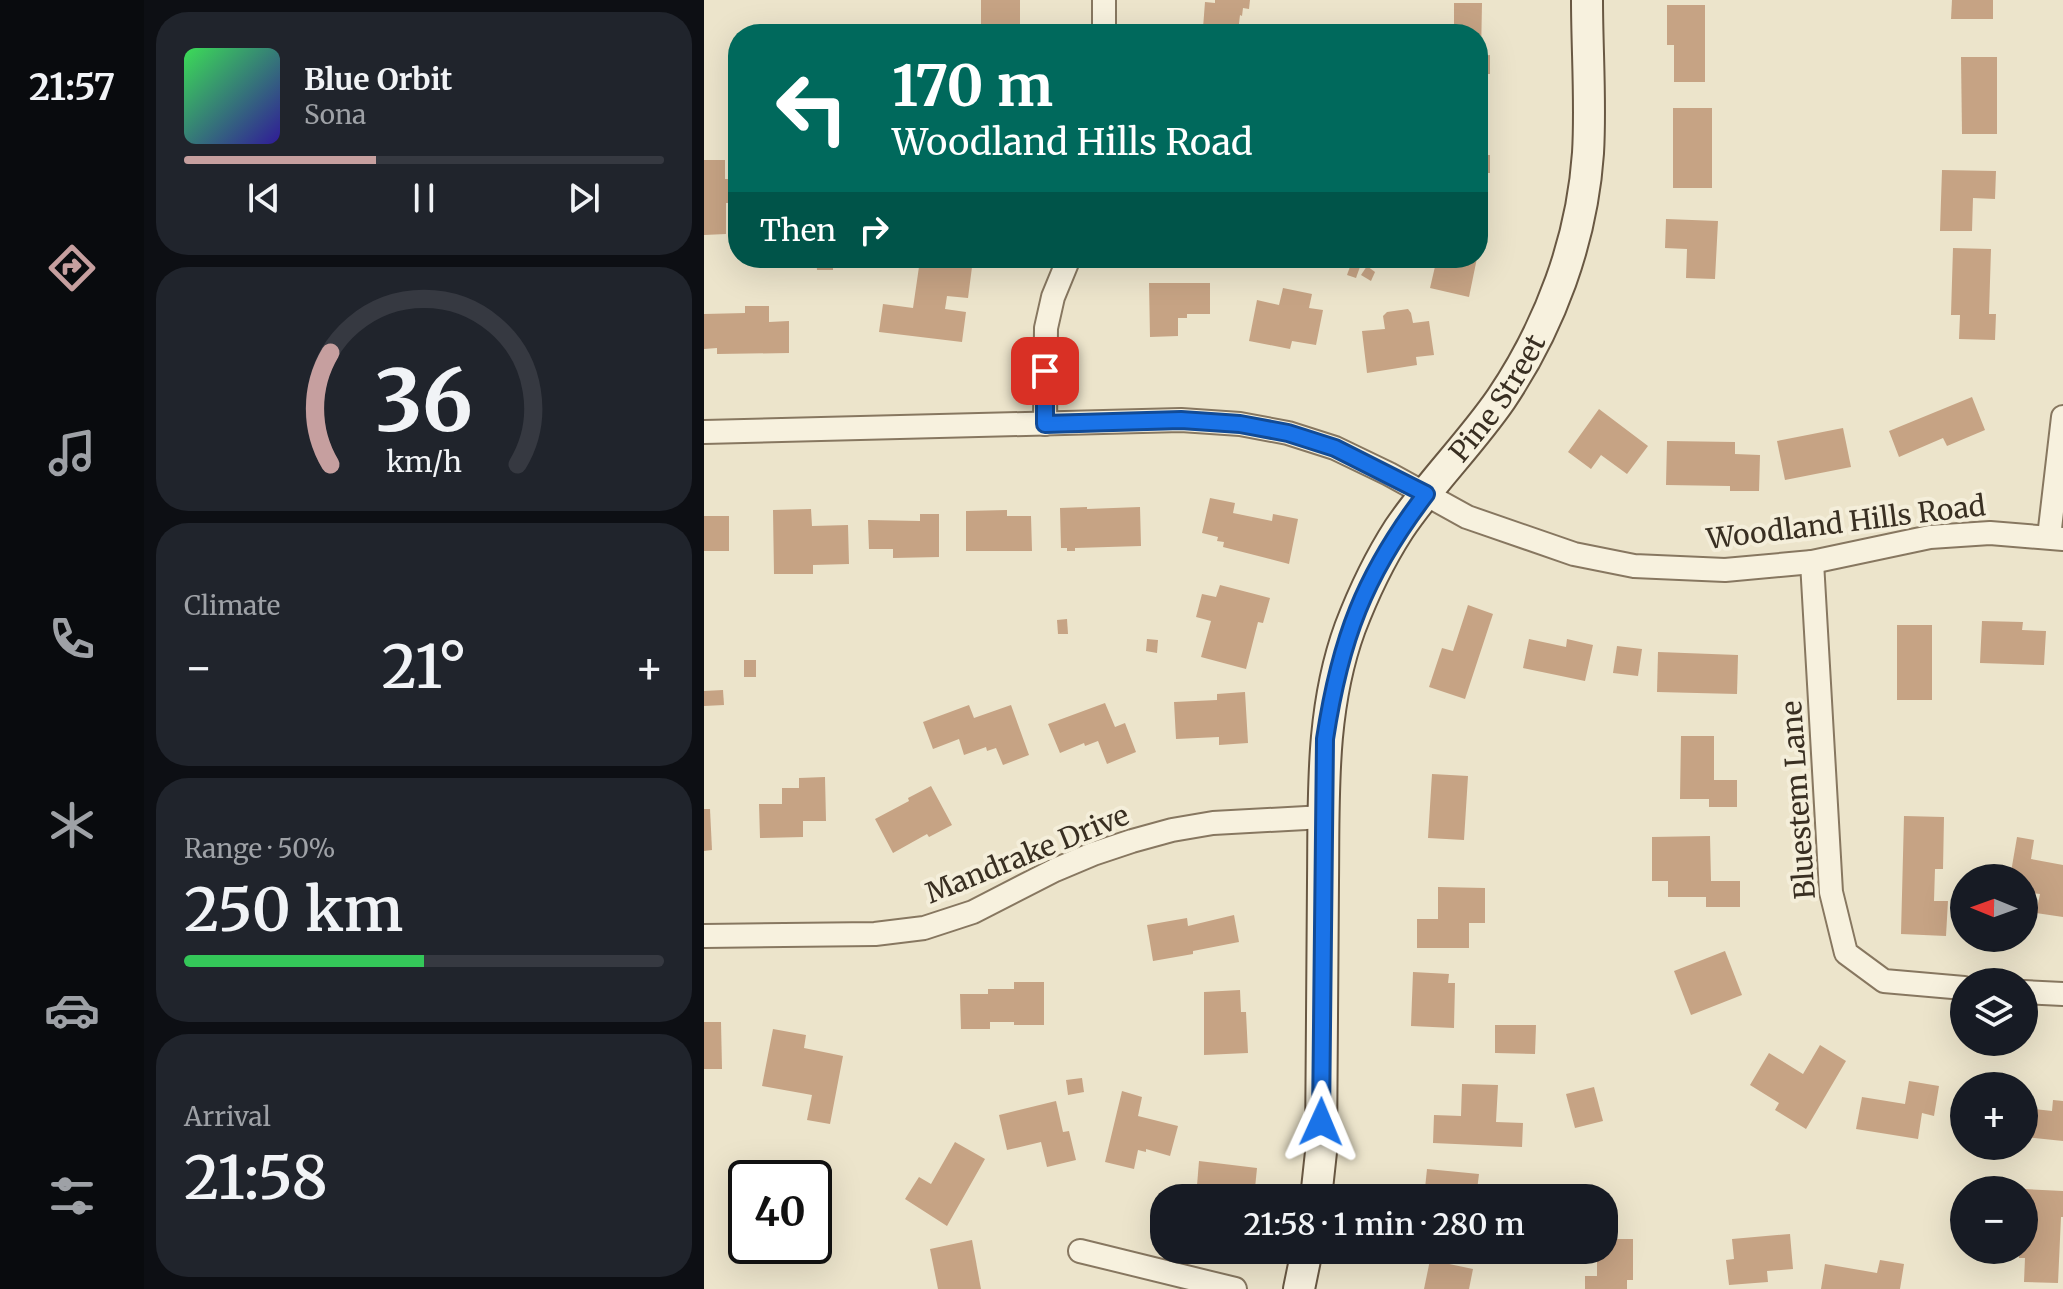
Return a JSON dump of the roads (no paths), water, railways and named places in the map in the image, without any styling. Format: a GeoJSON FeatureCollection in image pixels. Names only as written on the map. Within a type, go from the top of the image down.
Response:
{"type":"FeatureCollection","features":[{"type":"Feature","properties":{"kind":"street"},"geometry":{"type":"LineString","coordinates":[[1104,0],[1104,24]]}},
{"type":"Feature","properties":{"kind":"street","name":"Pine Street"},"geometry":{"type":"LineString","coordinates":[[1318,1184],[1321,1152],[1325,739],[1338,666],[1349,630],[1380,561],[1400,528],[1499,401],[1543,326],[1570,253],[1588,151],[1587,0]]}},
{"type":"Feature","properties":{"kind":"street"},"geometry":{"type":"LineString","coordinates":[[1045,424],[1046,328],[1053,297],[1065,268]]}},
{"type":"Feature","properties":{"kind":"street"},"geometry":{"type":"LineString","coordinates":[[2056,538],[2063,417]]}},
{"type":"Feature","properties":{"kind":"street","name":"Woodland Hills Road"},"geometry":{"type":"LineString","coordinates":[[704,432],[1181,420],[1240,424],[1288,433],[1335,448],[1467,517],[1574,554],[1634,566],[1725,570],[1812,562],[1930,537],[1990,533],[2056,538]]}},
{"type":"Feature","properties":{"kind":"street","name":"Bluestem Lane"},"geometry":{"type":"LineString","coordinates":[[1812,562],[1831,892],[1846,953],[1884,981],[1950,987]]}},
{"type":"Feature","properties":{"kind":"street","name":"Mandrake Drive"},"geometry":{"type":"LineString","coordinates":[[704,936],[875,934],[924,928],[973,912],[1055,870],[1132,841],[1213,823],[1324,817]]}},
{"type":"Feature","properties":{"kind":"street"},"geometry":{"type":"LineString","coordinates":[[2038,993],[2063,994]]}},
{"type":"Feature","properties":{"kind":"street"},"geometry":{"type":"LineString","coordinates":[[1080,1251],[1235,1289]]}},
{"type":"Feature","properties":{"kind":"street"},"geometry":{"type":"LineString","coordinates":[[1299,1289],[1304,1264]]}}]}
